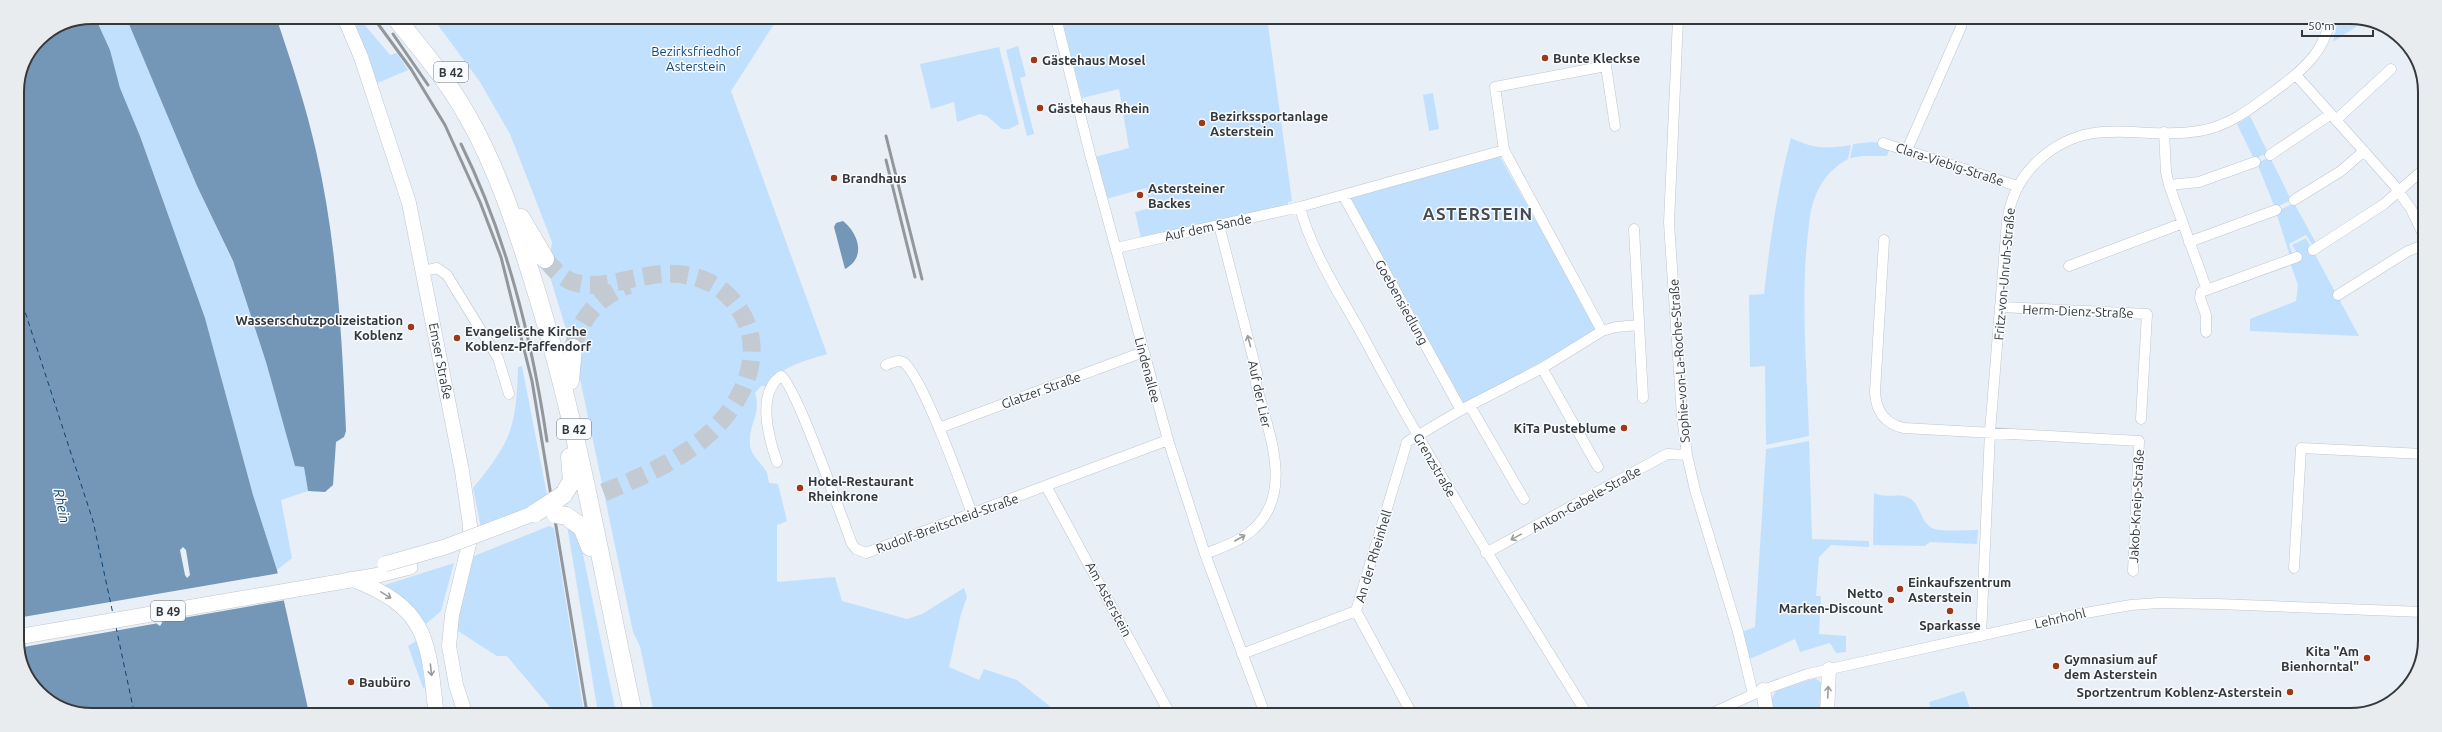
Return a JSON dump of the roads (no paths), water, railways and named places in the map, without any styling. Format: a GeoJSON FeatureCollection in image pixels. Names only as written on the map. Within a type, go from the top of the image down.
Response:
{"type":"FeatureCollection","features":[{"type":"Feature","properties":{"kind":"highway","name":"B 42"},"geometry":{"type":"LineString","coordinates":[[401,24],[436,69],[462,106],[486,152],[515,225],[535,287],[571,416],[632,708]]}},
{"type":"Feature","properties":{"kind":"highway","name":"B 42"},"geometry":{"type":"LineString","coordinates":[[416,24],[454,76],[474,109],[493,148],[518,211],[546,295],[570,381],[640,708]]}},
{"type":"Feature","properties":{"kind":"highway"},"geometry":{"type":"LineString","coordinates":[[436,69],[467,132],[490,186],[514,250],[536,318],[552,375],[572,468],[572,481],[563,507],[579,523],[588,539],[622,708]]}},
{"type":"Feature","properties":{"kind":"highway"},"geometry":{"type":"LineString","coordinates":[[518,211],[545,259]]}},
{"type":"Feature","properties":{"kind":"highway"},"geometry":{"type":"LineString","coordinates":[[570,381],[572,348]]}},
{"type":"Feature","properties":{"kind":"highway","name":"B 49"},"geometry":{"type":"LineString","coordinates":[[535,513],[563,507],[582,498]]}},
{"type":"Feature","properties":{"kind":"main road","name":"B 49"},"geometry":{"type":"LineString","coordinates":[[24,629],[319,580],[351,579],[410,567],[472,548],[563,507]]}},
{"type":"Feature","properties":{"kind":"main road","name":"B 49"},"geometry":{"type":"LineString","coordinates":[[24,636],[319,580],[385,564],[445,547],[535,513]]}},
{"type":"Feature","properties":{"kind":"main road"},"geometry":{"type":"LineString","coordinates":[[351,579],[374,588],[391,597],[412,616],[427,643],[435,708]]}},
{"type":"Feature","properties":{"kind":"street","name":"Emser Straße"},"geometry":{"type":"LineString","coordinates":[[349,24],[395,157],[409,203],[470,525],[469,544],[449,632],[450,659],[464,708]]}},
{"type":"Feature","properties":{"kind":"street","name":"Lindenallee"},"geometry":{"type":"LineString","coordinates":[[1058,24],[1143,352],[1168,440],[1205,554],[1262,708]]}},
{"type":"Feature","properties":{"kind":"street","name":"Sophie-von-La-Roche-Straße"},"geometry":{"type":"LineString","coordinates":[[1678,24],[1669,231],[1687,455],[1695,490],[1738,632],[1758,692]]}},
{"type":"Feature","properties":{"kind":"street","name":"Fritz-von-Unruh-Straße"},"geometry":{"type":"LineString","coordinates":[[1981,636],[1990,432],[2000,307],[2007,222],[2010,206],[2017,186],[2033,165],[2051,150],[2077,136],[2087,133],[2200,131],[2236,118],[2296,75],[2317,53],[2326,35],[2329,24]]}},
{"type":"Feature","properties":{"kind":"street"},"geometry":{"type":"LineString","coordinates":[[1907,150],[1961,27]]}},
{"type":"Feature","properties":{"kind":"street"},"geometry":{"type":"LineString","coordinates":[[1602,332],[1504,150],[1495,87],[1606,66],[1615,126]]}},
{"type":"Feature","properties":{"kind":"street"},"geometry":{"type":"LineString","coordinates":[[2270,155],[2333,117],[2391,69]]}},
{"type":"Feature","properties":{"kind":"street"},"geometry":{"type":"LineString","coordinates":[[2296,75],[2400,191],[2418,222]]}},
{"type":"Feature","properties":{"kind":"street"},"geometry":{"type":"LineString","coordinates":[[2164,132],[2166,172],[2169,185],[2207,290]]}},
{"type":"Feature","properties":{"kind":"street","name":"Clara-Viebig-Straße"},"geometry":{"type":"LineString","coordinates":[[1884,143],[2017,186]]}},
{"type":"Feature","properties":{"kind":"street"},"geometry":{"type":"LineString","coordinates":[[1300,207],[1504,150]]}},
{"type":"Feature","properties":{"kind":"street"},"geometry":{"type":"LineString","coordinates":[[2294,200],[2341,171],[2364,151]]}},
{"type":"Feature","properties":{"kind":"street"},"geometry":{"type":"LineString","coordinates":[[2169,185],[2199,182],[2255,162]]}},
{"type":"Feature","properties":{"kind":"street"},"geometry":{"type":"LineString","coordinates":[[2313,250],[2378,209],[2418,174]]}},
{"type":"Feature","properties":{"kind":"street","name":"Goebensiedlung"},"geometry":{"type":"LineString","coordinates":[[1343,195],[1466,408],[1524,499]]}},
{"type":"Feature","properties":{"kind":"street","name":"Auf dem Sande"},"geometry":{"type":"LineString","coordinates":[[1116,248],[1300,207]]}},
{"type":"Feature","properties":{"kind":"street","name":"Grenzstraße"},"geometry":{"type":"LineString","coordinates":[[1300,207],[1314,244],[1417,435],[1486,553],[1583,708]]}},
{"type":"Feature","properties":{"kind":"street"},"geometry":{"type":"LineString","coordinates":[[2189,242],[2276,210]]}},
{"type":"Feature","properties":{"kind":"street"},"geometry":{"type":"LineString","coordinates":[[2069,266],[2182,223]]}},
{"type":"Feature","properties":{"kind":"street","name":"Auf der Lier"},"geometry":{"type":"LineString","coordinates":[[1205,554],[1240,539],[1259,524],[1272,504],[1277,484],[1276,465],[1256,384],[1257,373],[1219,225]]}},
{"type":"Feature","properties":{"kind":"street"},"geometry":{"type":"LineString","coordinates":[[1634,229],[1643,398]]}},
{"type":"Feature","properties":{"kind":"street"},"geometry":{"type":"LineString","coordinates":[[1884,240],[1875,392],[1877,405],[1882,416],[1890,424],[1904,428],[1990,432]]}},
{"type":"Feature","properties":{"kind":"street"},"geometry":{"type":"LineString","coordinates":[[2338,295],[2408,251],[2418,247]]}},
{"type":"Feature","properties":{"kind":"street"},"geometry":{"type":"LineString","coordinates":[[2206,332],[2206,316],[2199,295],[2207,290],[2297,257]]}},
{"type":"Feature","properties":{"kind":"street"},"geometry":{"type":"LineString","coordinates":[[423,271],[437,268],[447,275],[498,358],[509,394]]}},
{"type":"Feature","properties":{"kind":"street","name":"Herm-Dienz-Straße"},"geometry":{"type":"LineString","coordinates":[[2000,307],[2147,314],[2141,419]]}},
{"type":"Feature","properties":{"kind":"street"},"geometry":{"type":"LineString","coordinates":[[1417,435],[1542,368],[1602,332],[1616,327],[1639,325]]}},
{"type":"Feature","properties":{"kind":"street","name":"Glatzer Straße"},"geometry":{"type":"LineString","coordinates":[[939,428],[1143,352]]}},
{"type":"Feature","properties":{"kind":"street"},"geometry":{"type":"LineString","coordinates":[[886,365],[899,361],[908,368],[939,428],[972,514]]}},
{"type":"Feature","properties":{"kind":"street","name":"Anton-Gabele-Straße"},"geometry":{"type":"LineString","coordinates":[[1542,368],[1598,467]]}},
{"type":"Feature","properties":{"kind":"street","name":"Rudolf-Breitscheid-Straße"},"geometry":{"type":"LineString","coordinates":[[777,462],[768,437],[766,410],[774,385],[781,376],[788,381],[856,549],[866,553],[1168,440]]}},
{"type":"Feature","properties":{"kind":"street","name":"Jakob-Kneip-Straße"},"geometry":{"type":"LineString","coordinates":[[1990,432],[2140,441],[2133,571]]}},
{"type":"Feature","properties":{"kind":"street","name":"An der Rheinhell"},"geometry":{"type":"LineString","coordinates":[[1242,654],[1356,611],[1407,442],[1417,435]]}},
{"type":"Feature","properties":{"kind":"street"},"geometry":{"type":"LineString","coordinates":[[2294,568],[2301,448],[2418,454]]}},
{"type":"Feature","properties":{"kind":"street","name":"Anton-Gabele-Straße"},"geometry":{"type":"LineString","coordinates":[[1486,553],[1667,454],[1687,455]]}},
{"type":"Feature","properties":{"kind":"street","name":"Am Asterstein"},"geometry":{"type":"LineString","coordinates":[[1046,486],[1167,708]]}},
{"type":"Feature","properties":{"kind":"street","name":"Lehrhohl"},"geometry":{"type":"LineString","coordinates":[[1723,708],[1758,692],[1793,679],[1829,669],[2095,611],[2150,603],[2418,612]]}},
{"type":"Feature","properties":{"kind":"street"},"geometry":{"type":"LineString","coordinates":[[1356,611],[1409,708]]}},
{"type":"Feature","properties":{"kind":"street"},"geometry":{"type":"LineString","coordinates":[[1827,708],[1829,669]]}},
{"type":"Feature","properties":{"kind":"street"},"geometry":{"type":"LineString","coordinates":[[1758,692],[1765,708]]}},
{"type":"Feature","properties":{"kind":"water","name":"Rhein"},"geometry":{"type":"Polygon","coordinates":[[[98,24],[110,50],[120,88],[140,136],[205,318],[253,495],[277,570],[308,708],[92,708],[75,706],[66,703],[44,688],[33,674],[28,662],[24,644],[24,92],[25,79],[29,66],[36,54],[44,44],[66,29],[79,25],[98,24]],[[183,547],[180,550],[185,575],[187,578],[190,575],[186,550],[183,547]],[[156,596],[152,598],[157,624],[160,626],[162,623],[156,596]]]}},
{"type":"Feature","properties":{"kind":"water"},"geometry":{"type":"Polygon","coordinates":[[[129,24],[278,24],[293,67],[312,134],[323,186],[334,255],[343,361],[346,431],[344,437],[336,442],[333,485],[325,492],[308,491],[304,467],[295,466],[266,362],[233,261],[197,186],[129,24]]]}},
{"type":"Feature","properties":{"kind":"water"},"geometry":{"type":"Polygon","coordinates":[[[843,221],[853,232],[858,245],[856,258],[852,264],[845,269],[834,227],[836,223],[843,221]]]}},
{"type":"Feature","properties":{"kind":"tunnel"},"geometry":{"type":"LineString","coordinates":[[545,259],[565,278],[573,282],[587,285],[616,282],[662,274],[678,274],[695,277],[706,281],[721,289],[733,301],[746,321],[751,342],[751,363],[745,384],[735,403],[705,438],[675,459],[662,466],[636,479],[583,501]]}},
{"type":"Feature","properties":{"kind":"tunnel"},"geometry":{"type":"LineString","coordinates":[[573,348],[576,337],[586,318],[600,301],[619,289],[629,285]]}},
{"type":"Feature","properties":{"kind":"railway"},"geometry":{"type":"LineString","coordinates":[[378,24],[411,69],[445,125],[480,202],[501,257],[532,381],[586,708]]}},
{"type":"Feature","properties":{"kind":"railway"},"geometry":{"type":"LineString","coordinates":[[393,34],[428,85]]}},
{"type":"Feature","properties":{"kind":"railway"},"geometry":{"type":"LineString","coordinates":[[886,136],[922,279]]}},
{"type":"Feature","properties":{"kind":"railway"},"geometry":{"type":"LineString","coordinates":[[461,144],[492,215],[516,289],[534,365],[547,441]]}},
{"type":"Feature","properties":{"kind":"railway"},"geometry":{"type":"LineString","coordinates":[[886,160],[915,277]]}},
{"type":"Feature","properties":{"kind":"place","name":"Bunte Kleckse"},"geometry":{"type":"Point","coordinates":[1545,58]}},
{"type":"Feature","properties":{"kind":"place","name":"Gästehaus Mosel"},"geometry":{"type":"Point","coordinates":[1034,60]}},
{"type":"Feature","properties":{"kind":"place","name":"Gästehaus Rhein"},"geometry":{"type":"Point","coordinates":[1040,108]}},
{"type":"Feature","properties":{"kind":"place","name":"Bezirkssportanlage Asterstein"},"geometry":{"type":"Point","coordinates":[1202,123]}},
{"type":"Feature","properties":{"kind":"place","name":"Brandhaus"},"geometry":{"type":"Point","coordinates":[834,178]}},
{"type":"Feature","properties":{"kind":"place","name":"Astersteiner Backes"},"geometry":{"type":"Point","coordinates":[1140,195]}},
{"type":"Feature","properties":{"kind":"place","name":"Wasserschutzpolizeistation Koblenz"},"geometry":{"type":"Point","coordinates":[411,327]}},
{"type":"Feature","properties":{"kind":"place","name":"Evangelische Kirche Koblenz-Pfaffendorf"},"geometry":{"type":"Point","coordinates":[457,338]}},
{"type":"Feature","properties":{"kind":"place","name":"KiTa Pusteblume"},"geometry":{"type":"Point","coordinates":[1624,428]}},
{"type":"Feature","properties":{"kind":"place","name":"Hotel-Restaurant Rheinkrone"},"geometry":{"type":"Point","coordinates":[800,488]}},
{"type":"Feature","properties":{"kind":"place","name":"Einkaufszentrum Asterstein"},"geometry":{"type":"Point","coordinates":[1900,589]}},
{"type":"Feature","properties":{"kind":"place","name":"Netto Marken-Discount"},"geometry":{"type":"Point","coordinates":[1891,600]}},
{"type":"Feature","properties":{"kind":"place","name":"Sparkasse"},"geometry":{"type":"Point","coordinates":[1950,611]}},
{"type":"Feature","properties":{"kind":"place","name":"Kita \"Am Bienhorntal\""},"geometry":{"type":"Point","coordinates":[2367,658]}},
{"type":"Feature","properties":{"kind":"place","name":"Gymnasium auf dem Asterstein"},"geometry":{"type":"Point","coordinates":[2056,666]}},
{"type":"Feature","properties":{"kind":"place","name":"Baubüro"},"geometry":{"type":"Point","coordinates":[351,682]}},
{"type":"Feature","properties":{"kind":"place","name":"Sportzentrum Koblenz-Asterstein"},"geometry":{"type":"Point","coordinates":[2290,692]}},
{"type":"Feature","properties":{"kind":"district","name":"ASTERSTEIN"},"geometry":{"type":"Point","coordinates":[1478,213]}},
{"type":"Feature","properties":{"kind":"park label","name":"Bezirksfriedhof Asterstein"},"geometry":{"type":"Point","coordinates":[696,58]}}]}
